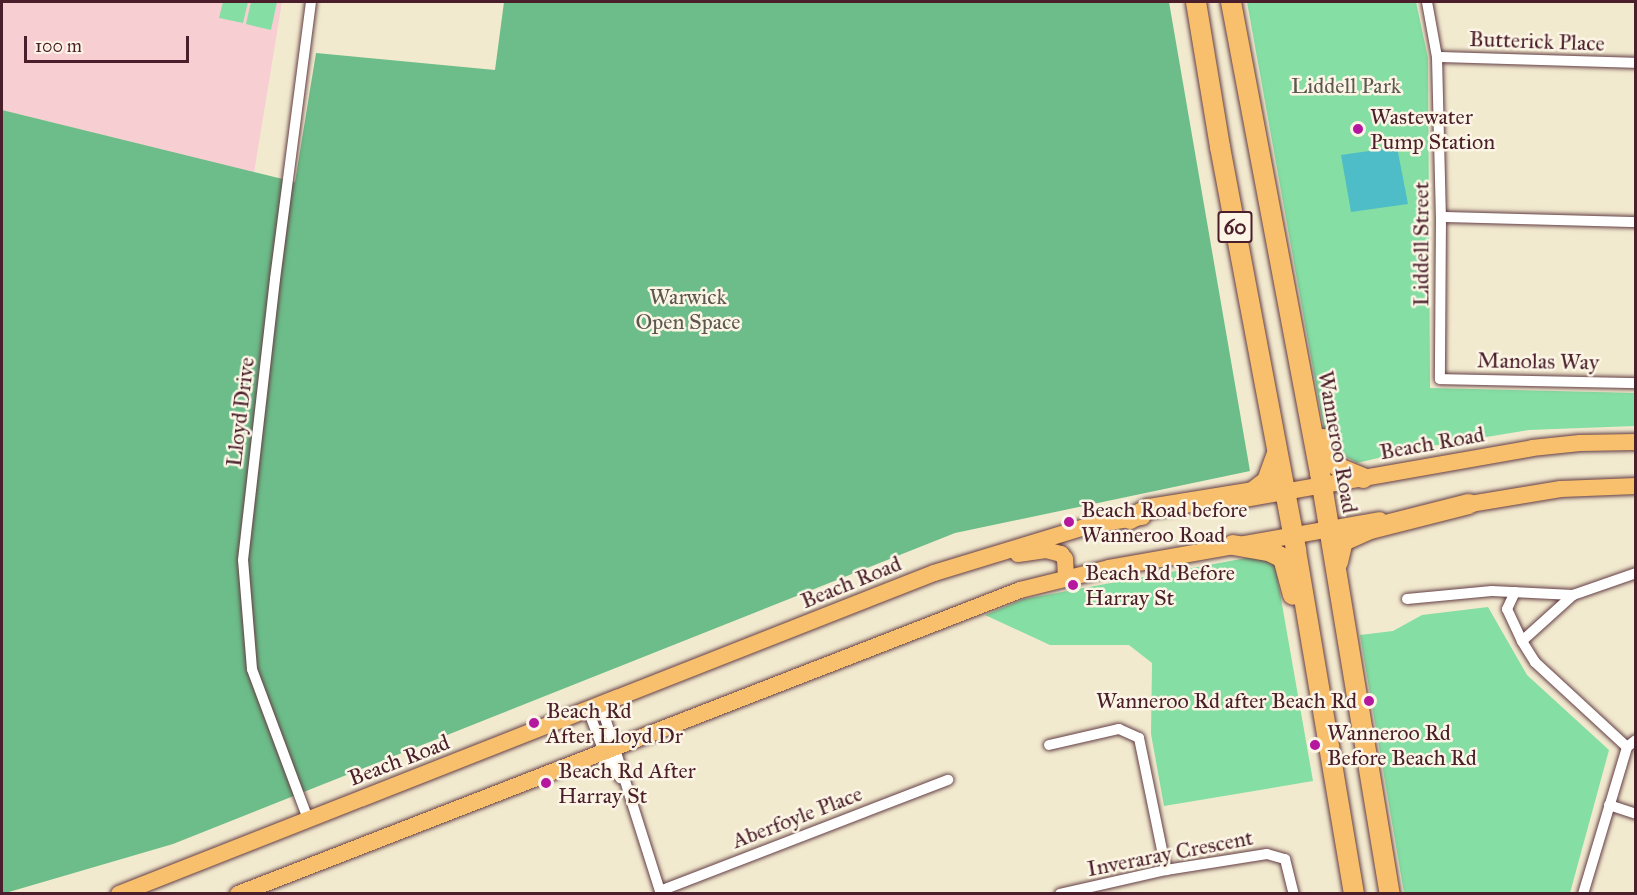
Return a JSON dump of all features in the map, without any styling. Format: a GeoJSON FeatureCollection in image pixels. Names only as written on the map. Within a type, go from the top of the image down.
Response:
{"type":"FeatureCollection","features":[{"type":"Feature","properties":{"kind":"highway","name":"60"},"geometry":{"type":"LineString","coordinates":[[1196,2],[1220,147],[1293,534],[1354,894]]}},
{"type":"Feature","properties":{"kind":"highway","name":"Wanneroo Road"},"geometry":{"type":"LineString","coordinates":[[1231,2],[1330,528],[1390,894]]}},
{"type":"Feature","properties":{"kind":"highway"},"geometry":{"type":"LineString","coordinates":[[1283,277],[1296,316],[1326,456],[1341,468],[1363,478]]}},
{"type":"Feature","properties":{"kind":"highway"},"geometry":{"type":"LineString","coordinates":[[1130,519],[1148,509],[1253,492],[1267,481],[1278,452]]}},
{"type":"Feature","properties":{"kind":"highway"},"geometry":{"type":"LineString","coordinates":[[1337,570],[1343,541],[1370,529],[1469,504]]}},
{"type":"Feature","properties":{"kind":"highway"},"geometry":{"type":"LineString","coordinates":[[1233,545],[1271,552],[1283,558],[1319,684]]}},
{"type":"Feature","properties":{"kind":"main road","name":"Beach Road"},"geometry":{"type":"LineString","coordinates":[[119,894],[975,559],[1091,525],[1532,448],[1580,443],[1635,442]]}},
{"type":"Feature","properties":{"kind":"main road"},"geometry":{"type":"LineString","coordinates":[[238,894],[1020,590],[1233,545],[1469,504],[1561,489],[1635,486]]}},
{"type":"Feature","properties":{"kind":"main road"},"geometry":{"type":"LineString","coordinates":[[975,559],[1054,551],[1065,559],[1066,579]]}},
{"type":"Feature","properties":{"kind":"street","name":"Lloyd Drive"},"geometry":{"type":"LineString","coordinates":[[308,819],[252,669],[243,560],[275,279],[311,2]]}},
{"type":"Feature","properties":{"kind":"street","name":"Liddell Street"},"geometry":{"type":"LineString","coordinates":[[1427,2],[1437,57],[1442,217],[1440,379]]}},
{"type":"Feature","properties":{"kind":"street","name":"Butterick Place"},"geometry":{"type":"LineString","coordinates":[[1437,57],[1635,63]]}},
{"type":"Feature","properties":{"kind":"street"},"geometry":{"type":"LineString","coordinates":[[1442,217],[1635,222]]}},
{"type":"Feature","properties":{"kind":"street","name":"Manolas Way"},"geometry":{"type":"LineString","coordinates":[[1440,379],[1635,383]]}},
{"type":"Feature","properties":{"kind":"street"},"geometry":{"type":"LineString","coordinates":[[1407,599],[1492,591],[1573,595],[1635,573]]}},
{"type":"Feature","properties":{"kind":"street"},"geometry":{"type":"LineString","coordinates":[[1515,592],[1507,609],[1535,662],[1631,743],[1582,894]]}},
{"type":"Feature","properties":{"kind":"street"},"geometry":{"type":"LineString","coordinates":[[1522,641],[1573,595]]}},
{"type":"Feature","properties":{"kind":"street"},"geometry":{"type":"LineString","coordinates":[[595,707],[661,892]]}},
{"type":"Feature","properties":{"kind":"street"},"geometry":{"type":"LineString","coordinates":[[1049,745],[1119,729],[1139,738],[1166,870]]}},
{"type":"Feature","properties":{"kind":"street","name":"Aberfoyle Place"},"geometry":{"type":"LineString","coordinates":[[661,892],[948,780]]}},
{"type":"Feature","properties":{"kind":"street"},"geometry":{"type":"LineString","coordinates":[[1610,805],[1635,814]]}},
{"type":"Feature","properties":{"kind":"street","name":"Inveraray Crescent"},"geometry":{"type":"LineString","coordinates":[[1060,894],[1166,870],[1267,854],[1281,856],[1288,865],[1294,894]]}},
{"type":"Feature","properties":{"kind":"shaded area"},"geometry":{"type":"Polygon","coordinates":[[[2,2],[282,2],[254,173],[2,110],[2,2]]]}},
{"type":"Feature","properties":{"kind":"green space"},"geometry":{"type":"Polygon","coordinates":[[[223,2],[248,2],[243,23],[219,18],[223,2]]]}},
{"type":"Feature","properties":{"kind":"green space"},"geometry":{"type":"Polygon","coordinates":[[[251,2],[277,2],[271,30],[246,24],[251,2]]]}},
{"type":"Feature","properties":{"kind":"green space","name":"Warwick Open Space"},"geometry":{"type":"Polygon","coordinates":[[[504,2],[1169,2],[1250,471],[955,533],[173,844],[2,894],[2,110],[295,182],[316,53],[495,70],[504,2]]]}},
{"type":"Feature","properties":{"kind":"green space","name":"Liddell Park"},"geometry":{"type":"Polygon","coordinates":[[[1247,2],[1416,2],[1428,58],[1430,388],[1635,393],[1635,426],[1529,430],[1425,447],[1357,463],[1327,446],[1247,2]]]}},
{"type":"Feature","properties":{"kind":"green space"},"geometry":{"type":"Polygon","coordinates":[[[1273,553],[1313,781],[1164,806],[1151,734],[1152,663],[1129,645],[1050,645],[985,615],[1024,599],[1273,553]]]}},
{"type":"Feature","properties":{"kind":"green space"},"geometry":{"type":"Polygon","coordinates":[[[1488,607],[1527,675],[1609,750],[1570,893],[1404,893],[1360,635],[1393,631],[1422,615],[1488,607]]]}},
{"type":"Feature","properties":{"kind":"water"},"geometry":{"type":"Polygon","coordinates":[[[1397,147],[1408,204],[1351,212],[1341,155],[1397,147]]]}},
{"type":"Feature","properties":{"kind":"place","name":"Wastewater Pump Station"},"geometry":{"type":"Point","coordinates":[1358,129]}},
{"type":"Feature","properties":{"kind":"place","name":"Beach Road before Wanneroo Road"},"geometry":{"type":"Point","coordinates":[1069,522]}},
{"type":"Feature","properties":{"kind":"place","name":"Beach Rd Before Harray St"},"geometry":{"type":"Point","coordinates":[1073,585]}},
{"type":"Feature","properties":{"kind":"place","name":"Wanneroo Rd after Beach Rd"},"geometry":{"type":"Point","coordinates":[1369,701]}},
{"type":"Feature","properties":{"kind":"place","name":"Beach Rd After Lloyd Dr"},"geometry":{"type":"Point","coordinates":[534,723]}},
{"type":"Feature","properties":{"kind":"place","name":"Wanneroo Rd Before Beach Rd"},"geometry":{"type":"Point","coordinates":[1315,745]}},
{"type":"Feature","properties":{"kind":"place","name":"Beach Rd After Harray St"},"geometry":{"type":"Point","coordinates":[546,783]}}]}
